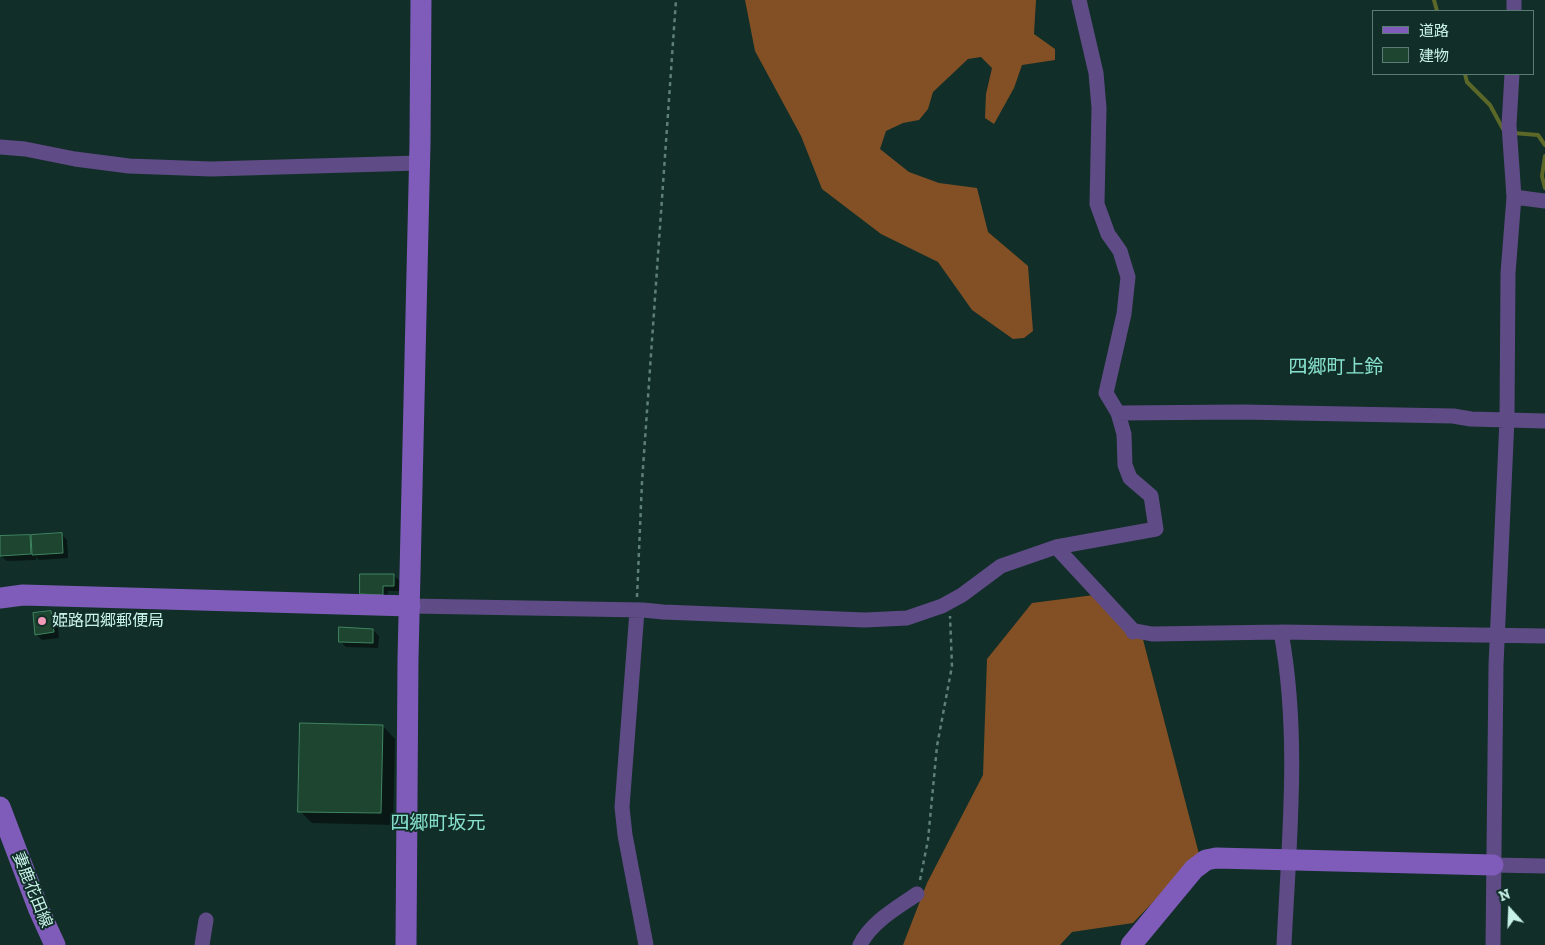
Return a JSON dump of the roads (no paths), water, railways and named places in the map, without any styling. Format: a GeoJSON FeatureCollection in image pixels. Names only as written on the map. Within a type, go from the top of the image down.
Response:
{"type":"FeatureCollection","features":[{"type":"Feature","properties":{"kind":"street"},"geometry":{"type":"LineString","coordinates":[[406,945],[421,0]]}},
{"type":"Feature","properties":{"kind":"street"},"geometry":{"type":"LineString","coordinates":[[0,598],[23,595],[637,611],[865,620],[906,618],[950,602],[1002,566],[1056,547],[1156,529],[1151,496],[1130,478],[1125,465],[1124,434],[1118,413],[1106,393],[1124,314],[1128,277],[1120,251],[1108,234],[1098,204],[1100,108],[1096,73],[1079,0]]}},
{"type":"Feature","properties":{"kind":"street"},"geometry":{"type":"LineString","coordinates":[[1493,945],[1497,635],[1507,419],[1508,273],[1514,197],[1509,125],[1512,75]]}},
{"type":"Feature","properties":{"kind":"street"},"geometry":{"type":"LineString","coordinates":[[0,147],[25,149],[75,159],[128,166],[211,169],[419,163]]}},
{"type":"Feature","properties":{"kind":"street"},"geometry":{"type":"LineString","coordinates":[[1514,197],[1545,201]]}},
{"type":"Feature","properties":{"kind":"street"},"geometry":{"type":"LineString","coordinates":[[1118,413],[1252,412],[1453,416],[1471,419],[1545,421]]}},
{"type":"Feature","properties":{"kind":"street"},"geometry":{"type":"LineString","coordinates":[[1056,547],[1133,632],[1152,634],[1281,632],[1545,636]]}},
{"type":"Feature","properties":{"kind":"street"},"geometry":{"type":"LineString","coordinates":[[637,611],[622,807],[624,836],[646,945]]}},
{"type":"Feature","properties":{"kind":"street"},"geometry":{"type":"LineString","coordinates":[[1281,632],[1285,653],[1290,712],[1291,758],[1284,945]]}},
{"type":"Feature","properties":{"kind":"street","name":"妻鹿花田線"},"geometry":{"type":"LineString","coordinates":[[0,807],[39,910],[55,945]]}},
{"type":"Feature","properties":{"kind":"street"},"geometry":{"type":"LineString","coordinates":[[1131,945],[1194,869],[1206,860],[1216,858],[1545,866]]}},
{"type":"Feature","properties":{"kind":"street"},"geometry":{"type":"LineString","coordinates":[[860,945],[864,936],[883,918],[917,894]]}},
{"type":"Feature","properties":{"kind":"street"},"geometry":{"type":"LineString","coordinates":[[202,945],[206,920]]}},
{"type":"Feature","properties":{"kind":"waterway"},"geometry":{"type":"LineString","coordinates":[[1434,0],[1437,10]]}},
{"type":"Feature","properties":{"kind":"waterway"},"geometry":{"type":"LineString","coordinates":[[1465,75],[1467,82],[1490,105],[1503,129]]}},
{"type":"Feature","properties":{"kind":"waterway"},"geometry":{"type":"LineString","coordinates":[[1513,133],[1538,135],[1545,145]]}},
{"type":"Feature","properties":{"kind":"waterway"},"geometry":{"type":"LineString","coordinates":[[1545,156],[1542,176],[1545,188]]}},
{"type":"Feature","properties":{"kind":"place","name":"姫路四郷郵便局"},"geometry":{"type":"Point","coordinates":[42,621]}},
{"type":"Feature","properties":{"kind":"district","name":"四郷町上鈴"},"geometry":{"type":"Point","coordinates":[1336,368]}},
{"type":"Feature","properties":{"kind":"district","name":"四郷町坂元"},"geometry":{"type":"Point","coordinates":[438,824]}}]}
